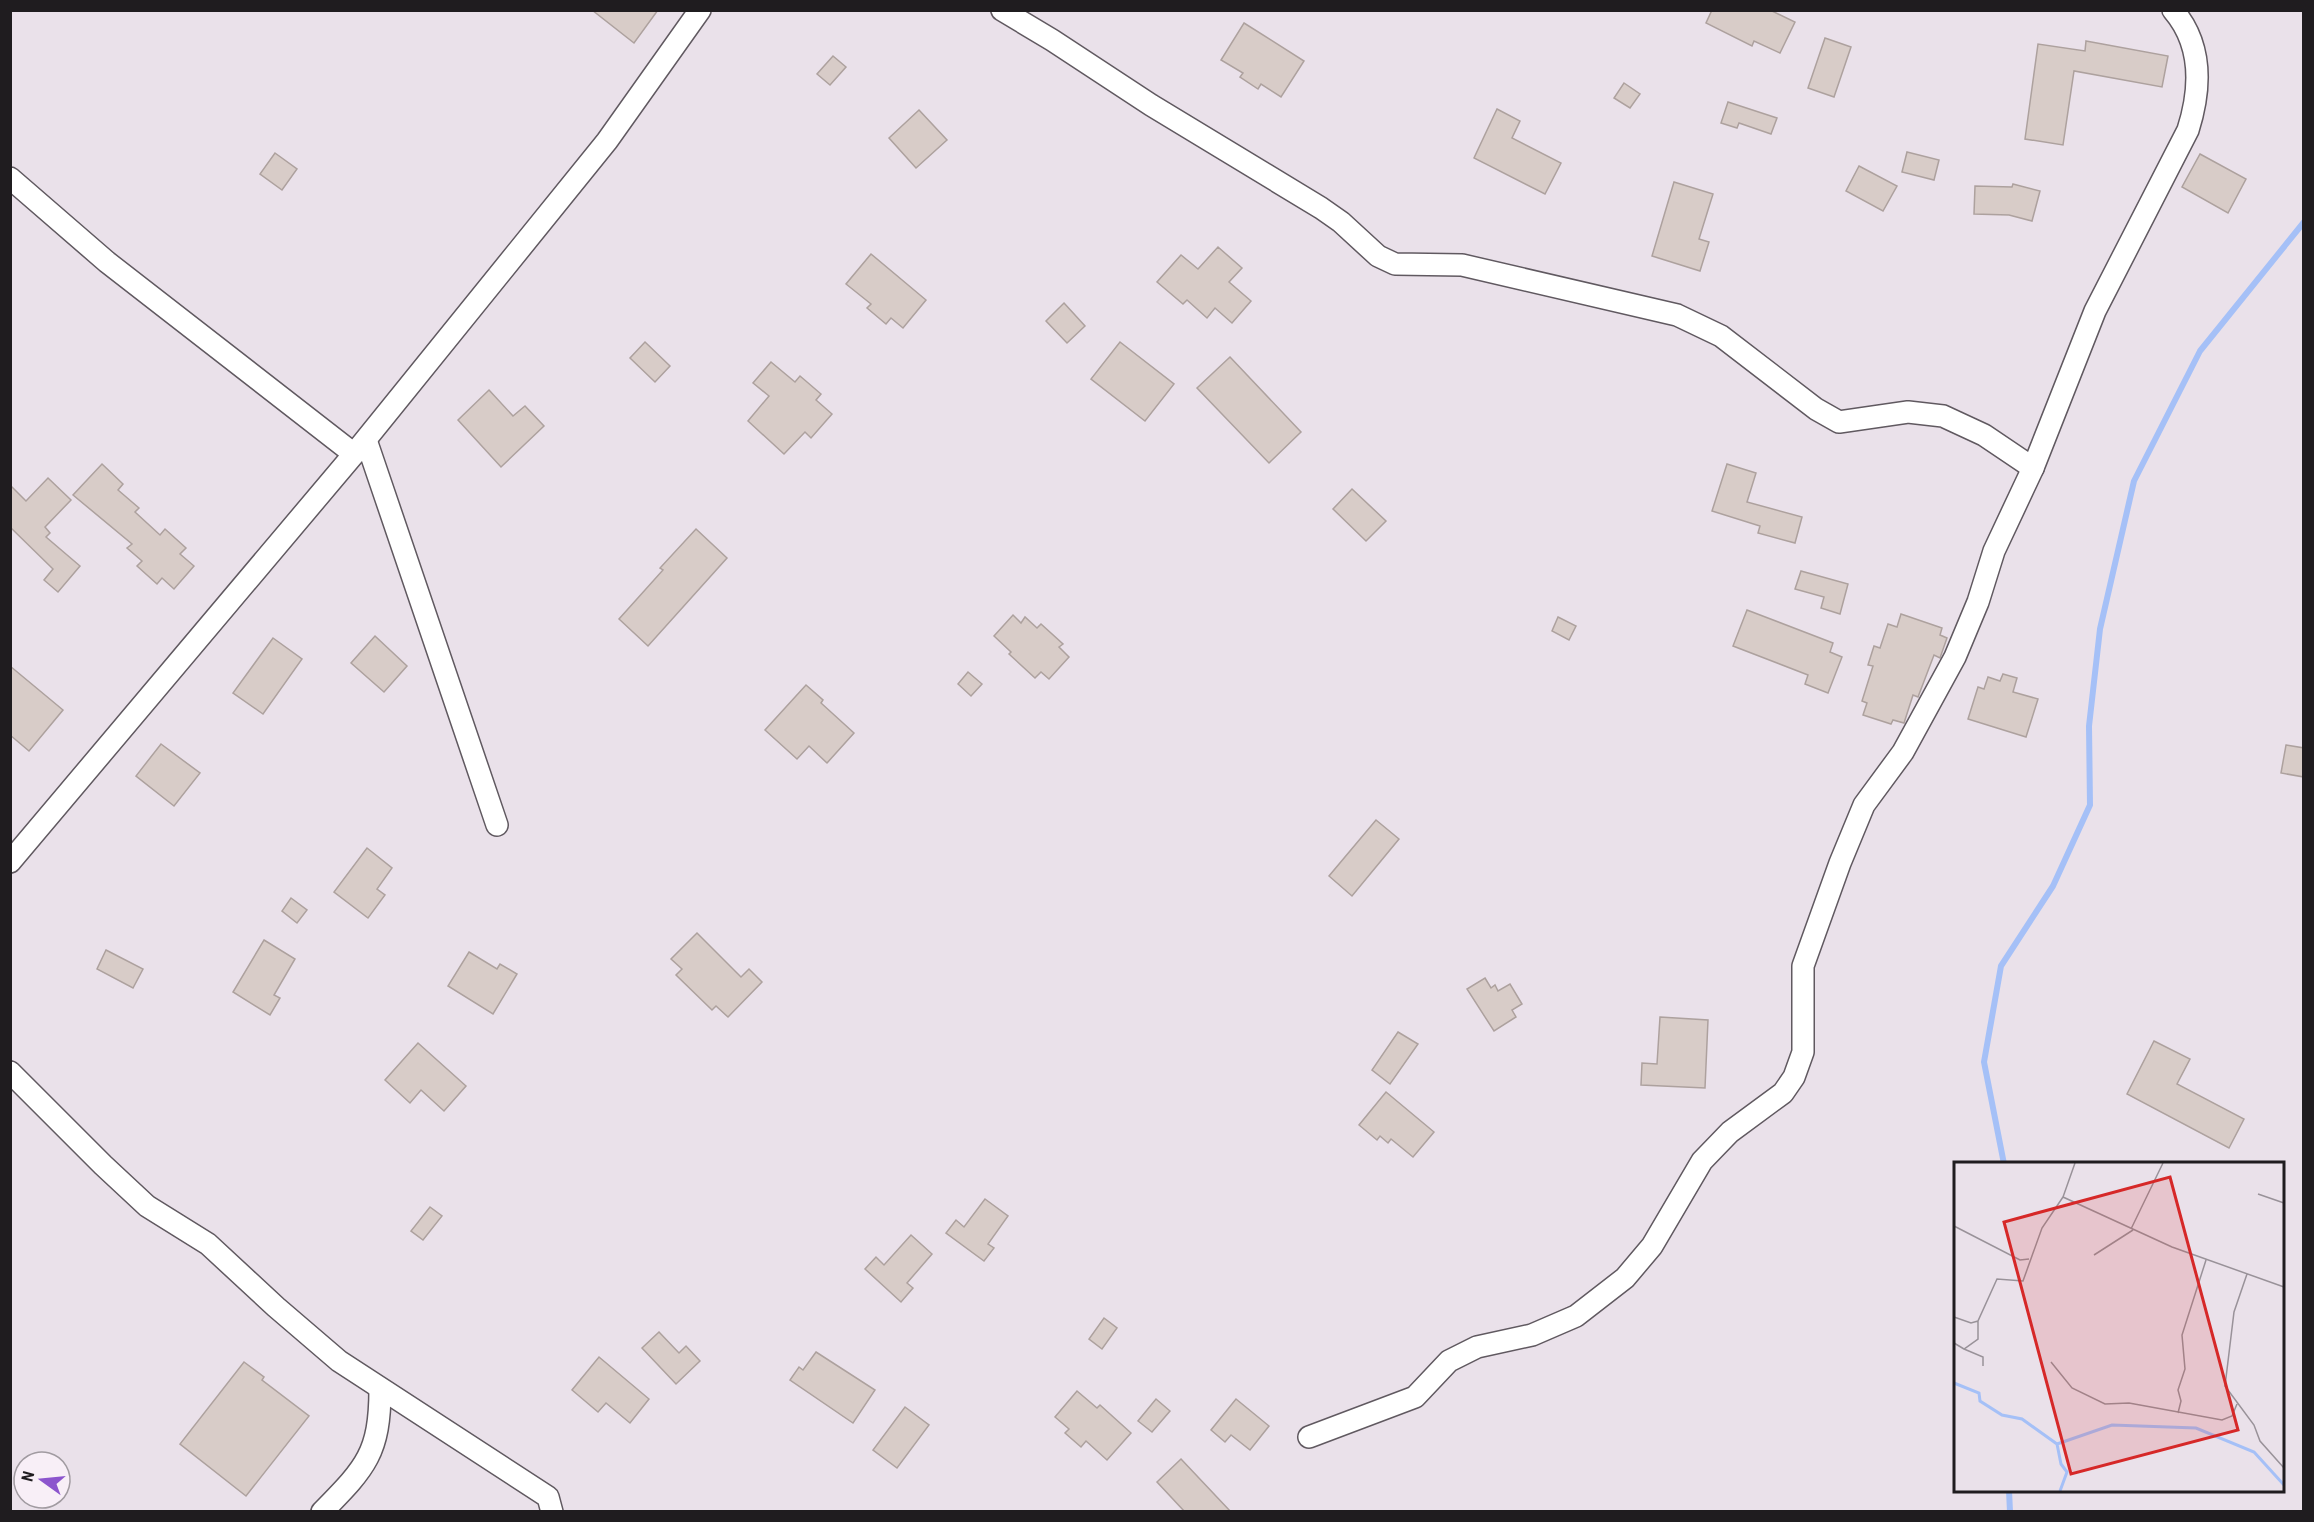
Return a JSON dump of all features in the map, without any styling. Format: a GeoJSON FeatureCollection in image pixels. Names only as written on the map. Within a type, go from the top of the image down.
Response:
{"type":"FeatureCollection","features":[{"type":"Feature","properties":{"kind":"street"},"geometry":{"type":"LineString","coordinates":[[10,862],[360,447],[607,141],[699,10]]}},
{"type":"Feature","properties":{"kind":"street"},"geometry":{"type":"LineString","coordinates":[[1002,10],[1151,105],[1321,208],[1341,222],[1378,256],[1395,264],[1462,265],[1677,315],[1721,336],[1816,409],[1839,422],[1908,412],[1943,416],[1984,435],[2033,468]]}},
{"type":"Feature","properties":{"kind":"street"},"geometry":{"type":"LineString","coordinates":[[1309,1437],[1415,1397],[1449,1360],[1477,1347],[1532,1335],[1576,1316],[1624,1278],[1652,1246],[1702,1161],[1730,1132],[1783,1093],[1794,1077],[1803,1052],[1803,966],[1840,863],[1864,805],[1903,752],[1955,657],[1978,602],[1994,551],[2033,468],[2095,311],[2188,130],[2196,106],[2198,74],[2192,43],[2180,18],[2173,10]]}},
{"type":"Feature","properties":{"kind":"street"},"geometry":{"type":"LineString","coordinates":[[10,178],[107,262],[360,447],[497,825]]}},
{"type":"Feature","properties":{"kind":"street"},"geometry":{"type":"LineString","coordinates":[[10,1072],[147,1206],[208,1244],[330,1353],[380,1389],[548,1497],[552,1512]]}},
{"type":"Feature","properties":{"kind":"street"},"geometry":{"type":"LineString","coordinates":[[322,1512],[364,1467],[374,1444],[380,1418],[380,1389]]}},
{"type":"Feature","properties":{"kind":"building"},"geometry":{"type":"Polygon","coordinates":[[[592,10],[658,10],[634,43],[592,10]]]}},
{"type":"Feature","properties":{"kind":"building"},"geometry":{"type":"Polygon","coordinates":[[[1712,10],[1770,10],[1795,22],[1780,53],[1754,41],[1752,46],[1706,23],[1712,10]]]}},
{"type":"Feature","properties":{"kind":"building"},"geometry":{"type":"Polygon","coordinates":[[[1244,23],[1304,61],[1281,97],[1261,84],[1258,89],[1240,77],[1243,73],[1221,60],[1244,23]]]}},
{"type":"Feature","properties":{"kind":"building"},"geometry":{"type":"Polygon","coordinates":[[[1825,38],[1851,47],[1834,97],[1808,88],[1825,38]]]}},
{"type":"Feature","properties":{"kind":"building"},"geometry":{"type":"Polygon","coordinates":[[[2086,41],[2168,56],[2162,87],[2074,71],[2063,145],[2025,139],[2038,44],[2085,51],[2086,41]]]}},
{"type":"Feature","properties":{"kind":"building"},"geometry":{"type":"Polygon","coordinates":[[[833,56],[846,67],[830,85],[817,74],[833,56]]]}},
{"type":"Feature","properties":{"kind":"building"},"geometry":{"type":"Polygon","coordinates":[[[1624,83],[1640,94],[1630,108],[1614,98],[1624,83]]]}},
{"type":"Feature","properties":{"kind":"building"},"geometry":{"type":"Polygon","coordinates":[[[1728,102],[1777,118],[1771,134],[1739,123],[1737,128],[1721,123],[1728,102]]]}},
{"type":"Feature","properties":{"kind":"building"},"geometry":{"type":"Polygon","coordinates":[[[1497,109],[1520,121],[1512,138],[1561,163],[1545,194],[1474,158],[1497,109]]]}},
{"type":"Feature","properties":{"kind":"building"},"geometry":{"type":"Polygon","coordinates":[[[919,110],[947,140],[916,168],[889,138],[919,110]]]}},
{"type":"Feature","properties":{"kind":"building"},"geometry":{"type":"Polygon","coordinates":[[[1907,152],[1939,160],[1934,180],[1902,172],[1907,152]]]}},
{"type":"Feature","properties":{"kind":"building"},"geometry":{"type":"Polygon","coordinates":[[[275,153],[297,169],[282,190],[260,174],[275,153]]]}},
{"type":"Feature","properties":{"kind":"building"},"geometry":{"type":"Polygon","coordinates":[[[2200,154],[2246,179],[2228,213],[2182,187],[2200,154]]]}},
{"type":"Feature","properties":{"kind":"building"},"geometry":{"type":"Polygon","coordinates":[[[1859,166],[1897,186],[1883,211],[1846,191],[1859,166]]]}},
{"type":"Feature","properties":{"kind":"building"},"geometry":{"type":"Polygon","coordinates":[[[1674,182],[1713,194],[1699,239],[1709,242],[1700,271],[1652,256],[1674,182]]]}},
{"type":"Feature","properties":{"kind":"building"},"geometry":{"type":"Polygon","coordinates":[[[2013,184],[2040,191],[2032,221],[2009,215],[1974,214],[1975,186],[2012,187],[2013,184]]]}},
{"type":"Feature","properties":{"kind":"building"},"geometry":{"type":"Polygon","coordinates":[[[1218,247],[1242,268],[1229,282],[1251,301],[1232,323],[1215,308],[1207,318],[1187,300],[1183,304],[1157,282],[1181,255],[1198,269],[1218,247]]]}},
{"type":"Feature","properties":{"kind":"building"},"geometry":{"type":"Polygon","coordinates":[[[871,254],[926,300],[903,328],[891,318],[886,324],[867,308],[871,304],[846,284],[871,254]]]}},
{"type":"Feature","properties":{"kind":"building"},"geometry":{"type":"Polygon","coordinates":[[[1064,303],[1085,326],[1067,343],[1046,321],[1064,303]]]}},
{"type":"Feature","properties":{"kind":"building"},"geometry":{"type":"Polygon","coordinates":[[[645,342],[670,366],[655,382],[630,358],[645,342]]]}},
{"type":"Feature","properties":{"kind":"building"},"geometry":{"type":"Polygon","coordinates":[[[1120,342],[1174,384],[1145,421],[1091,379],[1120,342]]]}},
{"type":"Feature","properties":{"kind":"building"},"geometry":{"type":"Polygon","coordinates":[[[1230,357],[1301,432],[1269,463],[1197,388],[1230,357]]]}},
{"type":"Feature","properties":{"kind":"building"},"geometry":{"type":"Polygon","coordinates":[[[771,362],[795,382],[800,376],[821,394],[816,400],[832,414],[811,438],[805,432],[784,454],[748,421],[769,396],[753,383],[771,362]]]}},
{"type":"Feature","properties":{"kind":"building"},"geometry":{"type":"Polygon","coordinates":[[[489,390],[513,416],[525,406],[544,426],[501,467],[458,420],[489,390]]]}},
{"type":"Feature","properties":{"kind":"building"},"geometry":{"type":"Polygon","coordinates":[[[102,464],[123,484],[118,490],[139,508],[135,512],[160,535],[165,529],[186,548],[180,554],[194,566],[174,589],[162,578],[157,584],[137,566],[142,561],[127,548],[132,544],[73,495],[102,464]]]}},
{"type":"Feature","properties":{"kind":"building"},"geometry":{"type":"Polygon","coordinates":[[[1727,464],[1756,473],[1747,502],[1802,517],[1795,543],[1758,533],[1760,526],[1712,511],[1727,464]]]}},
{"type":"Feature","properties":{"kind":"building"},"geometry":{"type":"Polygon","coordinates":[[[48,478],[71,500],[45,527],[50,533],[46,537],[80,566],[58,592],[44,580],[53,569],[10,527],[10,485],[26,501],[48,478]]]}},
{"type":"Feature","properties":{"kind":"building"},"geometry":{"type":"Polygon","coordinates":[[[1352,489],[1386,521],[1366,541],[1333,509],[1352,489]]]}},
{"type":"Feature","properties":{"kind":"building"},"geometry":{"type":"Polygon","coordinates":[[[696,529],[727,558],[648,646],[619,619],[663,570],[660,568],[696,529]]]}},
{"type":"Feature","properties":{"kind":"building"},"geometry":{"type":"Polygon","coordinates":[[[1801,571],[1848,584],[1840,614],[1821,608],[1824,597],[1795,589],[1801,571]]]}},
{"type":"Feature","properties":{"kind":"building"},"geometry":{"type":"Polygon","coordinates":[[[1747,610],[1833,643],[1830,652],[1842,657],[1828,693],[1805,684],[1808,675],[1733,646],[1747,610]]]}},
{"type":"Feature","properties":{"kind":"building"},"geometry":{"type":"Polygon","coordinates":[[[1901,614],[1942,628],[1940,635],[1947,638],[1940,658],[1934,655],[1918,697],[1913,695],[1904,723],[1893,720],[1891,724],[1863,715],[1867,703],[1862,701],[1873,666],[1868,665],[1874,646],[1880,648],[1888,624],[1897,627],[1901,614]]]}},
{"type":"Feature","properties":{"kind":"building"},"geometry":{"type":"Polygon","coordinates":[[[1013,615],[1021,623],[1025,617],[1037,628],[1041,624],[1063,644],[1059,647],[1069,657],[1049,679],[1041,672],[1035,678],[1009,654],[1011,652],[994,636],[1013,615]]]}},
{"type":"Feature","properties":{"kind":"building"},"geometry":{"type":"Polygon","coordinates":[[[1558,617],[1576,626],[1569,640],[1552,631],[1558,617]]]}},
{"type":"Feature","properties":{"kind":"building"},"geometry":{"type":"Polygon","coordinates":[[[375,636],[407,666],[384,692],[351,663],[375,636]]]}},
{"type":"Feature","properties":{"kind":"building"},"geometry":{"type":"Polygon","coordinates":[[[273,638],[302,659],[263,714],[233,693],[273,638]]]}},
{"type":"Feature","properties":{"kind":"building"},"geometry":{"type":"Polygon","coordinates":[[[10,666],[63,710],[29,751],[10,735],[10,666]]]}},
{"type":"Feature","properties":{"kind":"building"},"geometry":{"type":"Polygon","coordinates":[[[968,672],[982,684],[971,696],[958,684],[968,672]]]}},
{"type":"Feature","properties":{"kind":"building"},"geometry":{"type":"Polygon","coordinates":[[[2003,674],[2017,678],[2013,692],[2038,699],[2026,737],[1968,719],[1978,687],[1984,689],[1988,677],[2000,681],[2003,674]]]}},
{"type":"Feature","properties":{"kind":"building"},"geometry":{"type":"Polygon","coordinates":[[[806,685],[823,700],[821,703],[854,733],[827,763],[809,746],[797,759],[765,730],[806,685]]]}},
{"type":"Feature","properties":{"kind":"building"},"geometry":{"type":"Polygon","coordinates":[[[161,744],[200,773],[174,806],[136,776],[161,744]]]}},
{"type":"Feature","properties":{"kind":"building"},"geometry":{"type":"Polygon","coordinates":[[[2286,745],[2304,748],[2304,777],[2281,773],[2286,745]]]}},
{"type":"Feature","properties":{"kind":"building"},"geometry":{"type":"Polygon","coordinates":[[[1376,820],[1399,839],[1352,896],[1329,876],[1376,820]]]}},
{"type":"Feature","properties":{"kind":"building"},"geometry":{"type":"Polygon","coordinates":[[[367,848],[392,868],[377,889],[385,895],[368,918],[334,892],[367,848]]]}},
{"type":"Feature","properties":{"kind":"building"},"geometry":{"type":"Polygon","coordinates":[[[291,898],[307,910],[297,923],[282,911],[291,898]]]}},
{"type":"Feature","properties":{"kind":"building"},"geometry":{"type":"Polygon","coordinates":[[[697,933],[741,977],[749,969],[762,982],[728,1017],[716,1006],[712,1010],[676,975],[682,969],[671,959],[697,933]]]}},
{"type":"Feature","properties":{"kind":"building"},"geometry":{"type":"Polygon","coordinates":[[[264,940],[295,959],[274,995],[280,998],[270,1015],[233,992],[264,940]]]}},
{"type":"Feature","properties":{"kind":"building"},"geometry":{"type":"Polygon","coordinates":[[[106,950],[143,969],[133,988],[97,969],[106,950]]]}},
{"type":"Feature","properties":{"kind":"building"},"geometry":{"type":"Polygon","coordinates":[[[469,952],[497,969],[500,964],[517,974],[493,1014],[448,986],[469,952]]]}},
{"type":"Feature","properties":{"kind":"building"},"geometry":{"type":"Polygon","coordinates":[[[1485,978],[1491,988],[1495,985],[1498,991],[1510,984],[1522,1004],[1512,1010],[1516,1017],[1494,1031],[1467,989],[1485,978]]]}},
{"type":"Feature","properties":{"kind":"building"},"geometry":{"type":"Polygon","coordinates":[[[1660,1017],[1708,1020],[1705,1088],[1641,1085],[1642,1063],[1657,1064],[1660,1017]]]}},
{"type":"Feature","properties":{"kind":"building"},"geometry":{"type":"Polygon","coordinates":[[[1398,1032],[1418,1044],[1390,1084],[1372,1070],[1398,1032]]]}},
{"type":"Feature","properties":{"kind":"building"},"geometry":{"type":"Polygon","coordinates":[[[2154,1041],[2190,1059],[2177,1084],[2244,1119],[2229,1148],[2127,1094],[2154,1041]]]}},
{"type":"Feature","properties":{"kind":"building"},"geometry":{"type":"Polygon","coordinates":[[[418,1043],[466,1086],[444,1111],[421,1090],[410,1103],[385,1080],[418,1043]]]}},
{"type":"Feature","properties":{"kind":"building"},"geometry":{"type":"Polygon","coordinates":[[[1386,1092],[1434,1132],[1413,1157],[1391,1139],[1388,1143],[1380,1136],[1377,1140],[1359,1125],[1386,1092]]]}},
{"type":"Feature","properties":{"kind":"building"},"geometry":{"type":"Polygon","coordinates":[[[985,1199],[1008,1216],[988,1244],[994,1248],[984,1261],[946,1233],[956,1220],[964,1227],[985,1199]]]}},
{"type":"Feature","properties":{"kind":"building"},"geometry":{"type":"Polygon","coordinates":[[[430,1207],[442,1216],[423,1240],[411,1231],[430,1207]]]}},
{"type":"Feature","properties":{"kind":"building"},"geometry":{"type":"Polygon","coordinates":[[[911,1235],[932,1254],[907,1283],[913,1288],[901,1302],[865,1269],[876,1257],[884,1265],[911,1235]]]}},
{"type":"Feature","properties":{"kind":"building"},"geometry":{"type":"Polygon","coordinates":[[[1104,1318],[1117,1328],[1102,1349],[1089,1339],[1104,1318]]]}},
{"type":"Feature","properties":{"kind":"building"},"geometry":{"type":"Polygon","coordinates":[[[659,1332],[679,1353],[686,1346],[700,1361],[676,1384],[642,1348],[659,1332]]]}},
{"type":"Feature","properties":{"kind":"building"},"geometry":{"type":"Polygon","coordinates":[[[816,1352],[875,1390],[853,1423],[790,1380],[799,1367],[803,1370],[816,1352]]]}},
{"type":"Feature","properties":{"kind":"building"},"geometry":{"type":"Polygon","coordinates":[[[599,1357],[649,1399],[630,1423],[606,1403],[598,1412],[572,1390],[599,1357]]]}},
{"type":"Feature","properties":{"kind":"building"},"geometry":{"type":"Polygon","coordinates":[[[244,1362],[264,1377],[262,1380],[309,1416],[246,1496],[180,1444],[244,1362]]]}},
{"type":"Feature","properties":{"kind":"building"},"geometry":{"type":"Polygon","coordinates":[[[1077,1391],[1097,1408],[1100,1405],[1131,1433],[1107,1460],[1086,1441],[1081,1447],[1065,1433],[1069,1429],[1055,1417],[1077,1391]]]}},
{"type":"Feature","properties":{"kind":"building"},"geometry":{"type":"Polygon","coordinates":[[[1156,1399],[1170,1411],[1152,1432],[1138,1421],[1156,1399]]]}},
{"type":"Feature","properties":{"kind":"building"},"geometry":{"type":"Polygon","coordinates":[[[1236,1399],[1269,1426],[1250,1450],[1231,1435],[1225,1442],[1211,1430],[1236,1399]]]}},
{"type":"Feature","properties":{"kind":"building"},"geometry":{"type":"Polygon","coordinates":[[[905,1407],[929,1425],[897,1468],[873,1450],[905,1407]]]}},
{"type":"Feature","properties":{"kind":"building"},"geometry":{"type":"Polygon","coordinates":[[[1181,1459],[1231,1512],[1185,1512],[1157,1482],[1181,1459]]]}},
{"type":"Feature","properties":{"kind":"waterway"},"geometry":{"type":"LineString","coordinates":[[2004,1162],[1984,1062],[2001,966],[2053,886],[2090,805],[2089,726],[2100,629],[2134,481],[2200,351],[2304,222]]}},
{"type":"Feature","properties":{"kind":"waterway"},"geometry":{"type":"LineString","coordinates":[[2009,1492],[2010,1512]]}}]}
